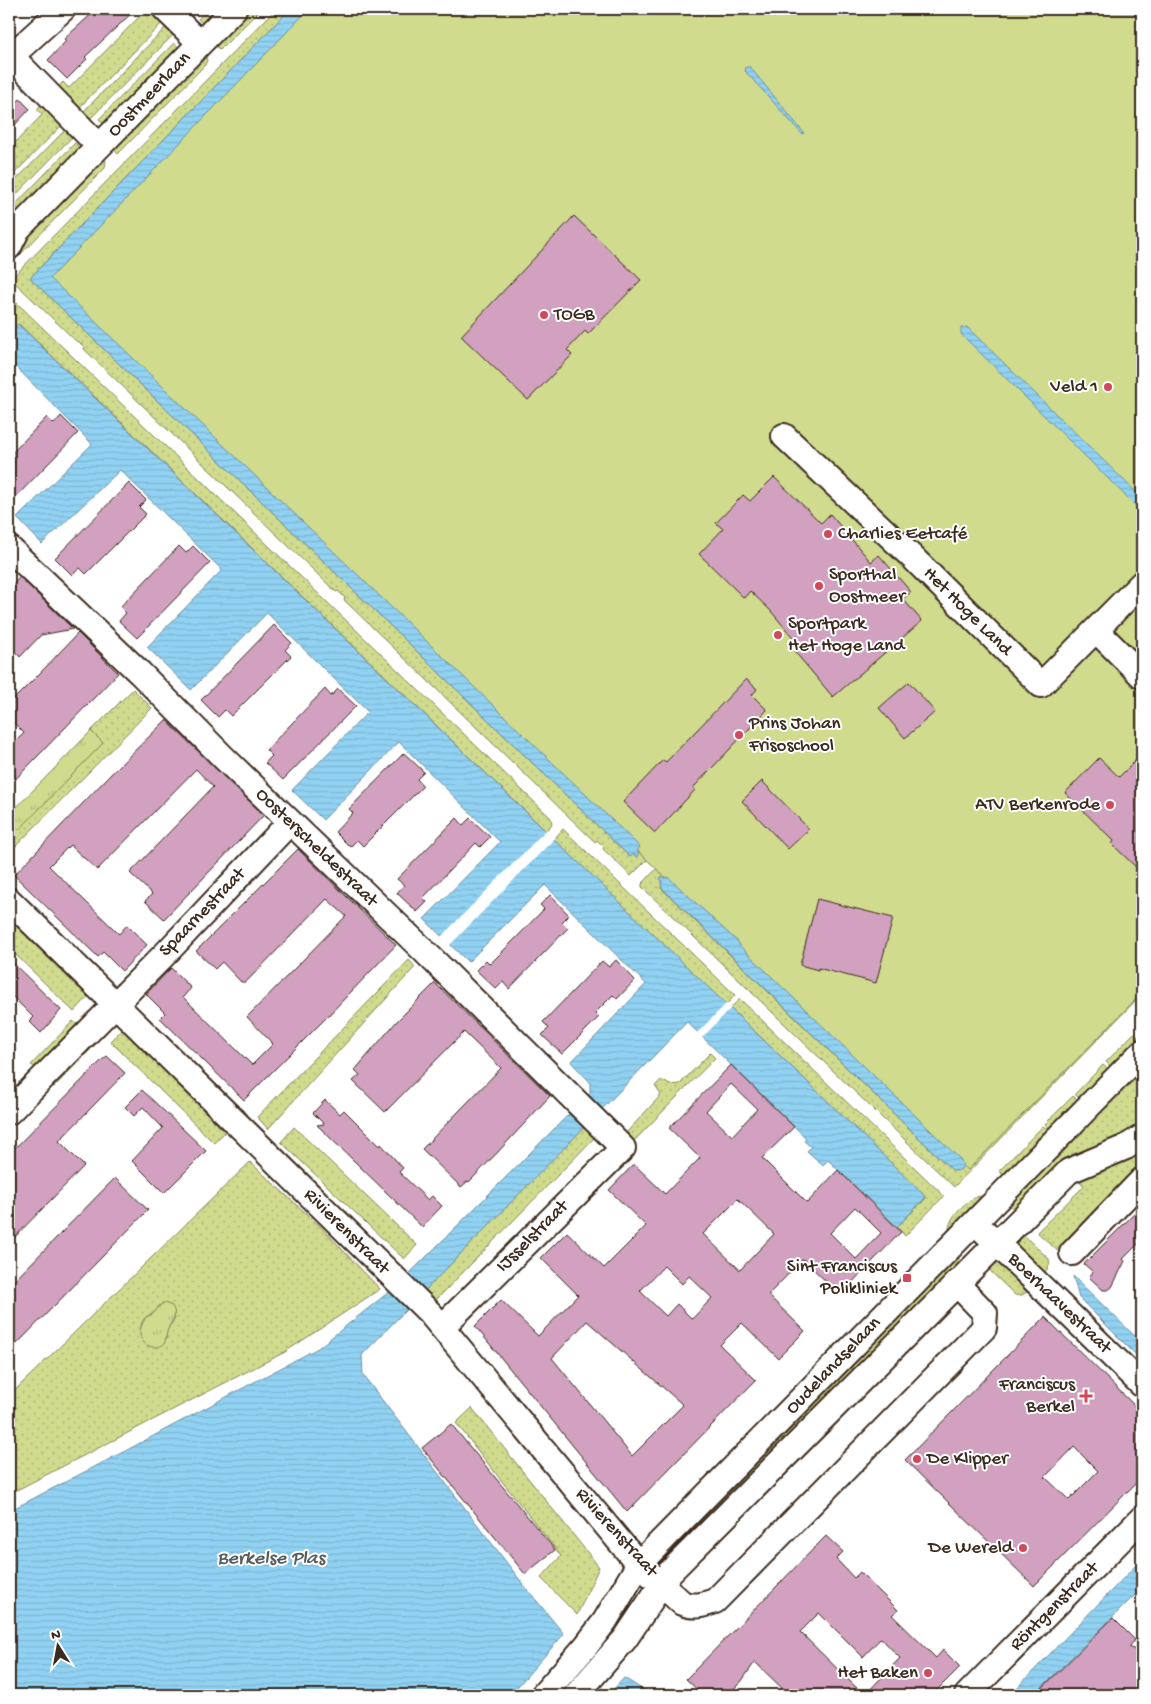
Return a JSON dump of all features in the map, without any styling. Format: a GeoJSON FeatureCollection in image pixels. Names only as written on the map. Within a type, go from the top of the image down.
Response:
{"type":"FeatureCollection","features":[{"type":"Feature","properties":{"kind":"street","name":"Oostmeerlaan"},"geometry":{"type":"LineString","coordinates":[[63,9],[10,57],[99,146]]}},
{"type":"Feature","properties":{"kind":"street","name":"Oostmeerlaan"},"geometry":{"type":"LineString","coordinates":[[165,9],[200,43]]}},
{"type":"Feature","properties":{"kind":"street","name":"Oostmeerlaan"},"geometry":{"type":"LineString","coordinates":[[12,237],[234,9]]}},
{"type":"Feature","properties":{"kind":"street","name":"Het Hoge Land"},"geometry":{"type":"LineString","coordinates":[[784,436],[1042,685],[1096,630]]}},
{"type":"Feature","properties":{"kind":"street","name":"Oosterscheldestraat"},"geometry":{"type":"LineString","coordinates":[[10,551],[140,673],[623,1148]]}},
{"type":"Feature","properties":{"kind":"street"},"geometry":{"type":"LineString","coordinates":[[1142,583],[1096,630],[1142,676]]}},
{"type":"Feature","properties":{"kind":"street","name":"Spaarnestraat"},"geometry":{"type":"LineString","coordinates":[[9,1112],[168,951],[290,822]]}},
{"type":"Feature","properties":{"kind":"street","name":"Rivierenstraat"},"geometry":{"type":"LineString","coordinates":[[9,900],[442,1327],[640,1564],[661,1583]]}},
{"type":"Feature","properties":{"kind":"street","name":"Oudelandselaan"},"geometry":{"type":"LineString","coordinates":[[543,1695],[586,1646],[605,1620],[640,1564],[1142,1052]]}},
{"type":"Feature","properties":{"kind":"street","name":"Oudelandselaan"},"geometry":{"type":"LineString","coordinates":[[576,1695],[625,1639],[661,1583],[687,1554],[1069,1171],[1126,1147],[1142,1138]]}},
{"type":"Feature","properties":{"kind":"street","name":"IJsselstraat"},"geometry":{"type":"LineString","coordinates":[[442,1327],[623,1148]]}},
{"type":"Feature","properties":{"kind":"street"},"geometry":{"type":"LineString","coordinates":[[1072,1253],[1142,1180]]}},
{"type":"Feature","properties":{"kind":"street","name":"Boerhaavestraat"},"geometry":{"type":"LineString","coordinates":[[975,1222],[1142,1385]]}},
{"type":"Feature","properties":{"kind":"street"},"geometry":{"type":"LineString","coordinates":[[661,1583],[682,1602],[690,1606],[701,1606],[715,1601],[984,1328],[985,1313],[956,1283]]}},
{"type":"Feature","properties":{"kind":"street","name":"Röntgenstraat"},"geometry":{"type":"LineString","coordinates":[[967,1695],[1142,1518]]}},
{"type":"Feature","properties":{"kind":"green space"},"geometry":{"type":"Polygon","coordinates":[[[147,9],[157,17],[167,18],[76,111],[55,90],[63,82],[69,88],[147,9]]]}},
{"type":"Feature","properties":{"kind":"green space"},"geometry":{"type":"Polygon","coordinates":[[[208,9],[224,9],[206,27],[198,19],[208,9]]]}},
{"type":"Feature","properties":{"kind":"green space"},"geometry":{"type":"Polygon","coordinates":[[[245,9],[261,9],[220,50],[212,43],[245,9]]]}},
{"type":"Feature","properties":{"kind":"green space"},"geometry":{"type":"Polygon","coordinates":[[[276,9],[290,9],[30,278],[630,857],[634,854],[636,857],[636,852],[640,847],[650,857],[631,876],[603,849],[604,847],[597,840],[595,842],[344,600],[345,598],[338,591],[336,592],[84,349],[78,341],[11,279],[276,9]]]}},
{"type":"Feature","properties":{"kind":"green space","name":"Sportpark Het Hoge Land"},"geometry":{"type":"Polygon","coordinates":[[[305,9],[1142,9],[1142,993],[968,1170],[45,278],[305,9]]]}},
{"type":"Feature","properties":{"kind":"green space"},"geometry":{"type":"Polygon","coordinates":[[[171,22],[179,29],[87,122],[80,115],[171,22]]]}},
{"type":"Feature","properties":{"kind":"green space"},"geometry":{"type":"Polygon","coordinates":[[[174,43],[183,51],[107,128],[99,119],[174,43]]]}},
{"type":"Feature","properties":{"kind":"green space"},"geometry":{"type":"Polygon","coordinates":[[[204,53],[207,60],[205,65],[118,154],[110,146],[204,53]]]}},
{"type":"Feature","properties":{"kind":"green space"},"geometry":{"type":"Polygon","coordinates":[[[45,101],[66,121],[9,179],[9,149],[42,115],[37,109],[45,101]]]}},
{"type":"Feature","properties":{"kind":"green space"},"geometry":{"type":"Polygon","coordinates":[[[70,125],[77,132],[9,202],[9,187],[70,125]]]}},
{"type":"Feature","properties":{"kind":"green space"},"geometry":{"type":"Polygon","coordinates":[[[75,143],[84,152],[9,226],[9,211],[75,143]]]}},
{"type":"Feature","properties":{"kind":"green space"},"geometry":{"type":"Polygon","coordinates":[[[101,155],[106,161],[105,168],[9,266],[9,255],[101,155]]]}},
{"type":"Feature","properties":{"kind":"green space"},"geometry":{"type":"Polygon","coordinates":[[[17,303],[551,818],[552,824],[546,831],[19,324],[9,334],[9,311],[17,303]]]}},
{"type":"Feature","properties":{"kind":"green space"},"geometry":{"type":"Polygon","coordinates":[[[133,689],[152,708],[9,853],[9,820],[18,829],[103,743],[91,731],[133,689]]]}},
{"type":"Feature","properties":{"kind":"green space"},"geometry":{"type":"Polygon","coordinates":[[[91,731],[103,743],[19,830],[9,820],[9,815],[91,731]]]}},
{"type":"Feature","properties":{"kind":"green space"},"geometry":{"type":"Polygon","coordinates":[[[563,829],[735,995],[726,1005],[554,839],[563,829]]]}},
{"type":"Feature","properties":{"kind":"green space"},"geometry":{"type":"Polygon","coordinates":[[[665,860],[1142,963],[1142,994],[954,1187],[642,887],[642,884],[665,860]],[[662,877],[660,879],[662,881],[661,888],[952,1170],[961,1169],[963,1163],[662,877]]]}},
{"type":"Feature","properties":{"kind":"green space"},"geometry":{"type":"Polygon","coordinates":[[[9,919],[88,997],[74,1012],[9,948],[9,919]]]}},
{"type":"Feature","properties":{"kind":"green space"},"geometry":{"type":"Polygon","coordinates":[[[409,960],[415,967],[268,1129],[257,1117],[409,960]]]}},
{"type":"Feature","properties":{"kind":"green space"},"geometry":{"type":"Polygon","coordinates":[[[740,999],[944,1196],[905,1236],[897,1227],[926,1198],[730,1008],[740,999]]]}},
{"type":"Feature","properties":{"kind":"green space"},"geometry":{"type":"Polygon","coordinates":[[[73,1021],[81,1028],[73,1030],[45,1059],[41,1068],[31,1065],[73,1021]]]}},
{"type":"Feature","properties":{"kind":"green space"},"geometry":{"type":"Polygon","coordinates":[[[122,1029],[225,1132],[214,1143],[110,1041],[122,1029]]]}},
{"type":"Feature","properties":{"kind":"green space"},"geometry":{"type":"Polygon","coordinates":[[[1134,1033],[1139,1038],[1110,1066],[1106,1062],[1134,1033]]]}},
{"type":"Feature","properties":{"kind":"green space"},"geometry":{"type":"Polygon","coordinates":[[[89,1036],[96,1044],[54,1087],[52,1084],[89,1036]]]}},
{"type":"Feature","properties":{"kind":"green space"},"geometry":{"type":"Polygon","coordinates":[[[710,1053],[715,1058],[634,1141],[626,1133],[661,1095],[655,1086],[661,1080],[670,1085],[680,1084],[710,1053]]]}},
{"type":"Feature","properties":{"kind":"green space"},"geometry":{"type":"Polygon","coordinates":[[[1142,1057],[1142,1130],[1019,1214],[1003,1199],[1142,1057]]]}},
{"type":"Feature","properties":{"kind":"green space"},"geometry":{"type":"Polygon","coordinates":[[[1103,1065],[1108,1069],[1079,1098],[1075,1094],[1103,1065]]]}},
{"type":"Feature","properties":{"kind":"green space"},"geometry":{"type":"Polygon","coordinates":[[[1073,1096],[1078,1100],[1049,1129],[1045,1124],[1073,1096]]]}},
{"type":"Feature","properties":{"kind":"green space"},"geometry":{"type":"Polygon","coordinates":[[[585,1125],[597,1135],[436,1300],[425,1290],[585,1125]]]}},
{"type":"Feature","properties":{"kind":"green space"},"geometry":{"type":"Polygon","coordinates":[[[1043,1126],[1048,1130],[1016,1163],[1009,1180],[999,1171],[1043,1126]]]}},
{"type":"Feature","properties":{"kind":"green space"},"geometry":{"type":"Polygon","coordinates":[[[294,1127],[417,1245],[404,1259],[281,1142],[294,1127]]]}},
{"type":"Feature","properties":{"kind":"green space"},"geometry":{"type":"Polygon","coordinates":[[[1142,1144],[1142,1173],[1062,1255],[1037,1232],[1084,1186],[1077,1178],[1142,1144]]]}},
{"type":"Feature","properties":{"kind":"green space"},"geometry":{"type":"Polygon","coordinates":[[[250,1162],[321,1227],[380,1289],[285,1352],[9,1494],[9,1396],[250,1162]],[[165,1303],[143,1320],[141,1332],[143,1340],[148,1346],[166,1339],[167,1330],[175,1318],[165,1303]]]}},
{"type":"Feature","properties":{"kind":"green space"},"geometry":{"type":"Polygon","coordinates":[[[980,1196],[985,1198],[949,1231],[952,1220],[959,1209],[980,1196]]]}},
{"type":"Feature","properties":{"kind":"green space"},"geometry":{"type":"Polygon","coordinates":[[[1018,1230],[1049,1259],[1049,1267],[1040,1277],[1013,1244],[1018,1230]]]}},
{"type":"Feature","properties":{"kind":"green space"},"geometry":{"type":"Polygon","coordinates":[[[952,1252],[967,1266],[691,1544],[678,1532],[952,1252]]]}},
{"type":"Feature","properties":{"kind":"green space"},"geometry":{"type":"Polygon","coordinates":[[[990,1262],[1009,1266],[1031,1288],[1022,1295],[1015,1295],[983,1264],[990,1262]]]}},
{"type":"Feature","properties":{"kind":"green space"},"geometry":{"type":"Polygon","coordinates":[[[165,1303],[172,1306],[175,1313],[168,1328],[165,1342],[157,1347],[149,1346],[141,1337],[142,1325],[145,1318],[165,1303]]]}},
{"type":"Feature","properties":{"kind":"green space"},"geometry":{"type":"Polygon","coordinates":[[[472,1408],[599,1567],[577,1615],[541,1578],[561,1556],[456,1423],[472,1408]]]}},
{"type":"Feature","properties":{"kind":"water"},"geometry":{"type":"Polygon","coordinates":[[[290,9],[309,9],[50,278],[640,847],[637,851],[639,854],[636,857],[634,854],[630,857],[30,278],[290,9]]]}},
{"type":"Feature","properties":{"kind":"water"},"geometry":{"type":"Polygon","coordinates":[[[746,67],[750,67],[804,133],[802,134],[745,71],[746,67]]]}},
{"type":"Feature","properties":{"kind":"water","name":"Berkelse Plas"},"geometry":{"type":"Polygon","coordinates":[[[18,324],[926,1197],[897,1227],[828,1160],[823,1165],[807,1151],[811,1147],[804,1141],[806,1138],[687,1022],[362,1355],[363,1375],[523,1584],[564,1634],[510,1695],[9,1695],[9,1511],[318,1348],[399,1284],[590,1093],[590,1082],[571,1062],[646,984],[545,885],[468,962],[424,919],[500,842],[399,742],[323,820],[292,790],[368,712],[267,613],[191,690],[147,647],[222,570],[120,470],[42,544],[17,518],[92,444],[9,360],[9,334],[18,324]]]}},
{"type":"Feature","properties":{"kind":"water"},"geometry":{"type":"Polygon","coordinates":[[[967,327],[1142,498],[1142,512],[961,334],[961,328],[967,327]]]}},
{"type":"Feature","properties":{"kind":"water"},"geometry":{"type":"Polygon","coordinates":[[[662,876],[664,878],[668,877],[739,943],[961,1160],[963,1166],[961,1169],[957,1171],[952,1170],[661,887],[662,881],[660,879],[662,876]]]}},
{"type":"Feature","properties":{"kind":"water"},"geometry":{"type":"Polygon","coordinates":[[[1073,1276],[1142,1343],[1142,1361],[1079,1298],[1073,1276]]]}},
{"type":"Feature","properties":{"kind":"water"},"geometry":{"type":"Polygon","coordinates":[[[1142,1559],[1142,1588],[1034,1695],[1010,1695],[1142,1559]]]}},
{"type":"Feature","properties":{"kind":"water"},"geometry":{"type":"Polygon","coordinates":[[[624,1678],[652,1695],[608,1695],[624,1678]]]}},
{"type":"Feature","properties":{"kind":"pier"},"geometry":{"type":"Polygon","coordinates":[[[547,829],[556,837],[448,947],[440,938],[547,829]]]}},
{"type":"Feature","properties":{"kind":"pier"},"geometry":{"type":"Polygon","coordinates":[[[727,1003],[732,1007],[701,1039],[696,1034],[727,1003]]]}},
{"type":"Feature","properties":{"kind":"building"},"geometry":{"type":"Polygon","coordinates":[[[97,9],[136,9],[85,57],[87,59],[67,79],[48,60],[66,41],[64,39],[97,9]]]}},
{"type":"Feature","properties":{"kind":"building"},"geometry":{"type":"Polygon","coordinates":[[[9,98],[15,104],[20,99],[30,109],[9,131],[9,98]]]}},
{"type":"Feature","properties":{"kind":"building","name":"TOGB"},"geometry":{"type":"Polygon","coordinates":[[[574,216],[641,280],[588,334],[585,331],[567,350],[572,355],[528,400],[461,336],[574,216]]]}},
{"type":"Feature","properties":{"kind":"building"},"geometry":{"type":"Polygon","coordinates":[[[61,416],[78,433],[9,504],[9,456],[47,417],[54,424],[61,416]]]}},
{"type":"Feature","properties":{"kind":"building","name":"Sporthal Oostmeer"},"geometry":{"type":"Polygon","coordinates":[[[774,477],[821,523],[830,514],[871,562],[879,555],[911,592],[903,599],[922,621],[833,697],[795,652],[801,647],[770,610],[750,591],[744,598],[699,554],[723,529],[716,523],[743,495],[750,501],[774,477]]]}},
{"type":"Feature","properties":{"kind":"building"},"geometry":{"type":"Polygon","coordinates":[[[129,483],[146,500],[139,507],[146,514],[86,574],[80,568],[72,575],[55,558],[129,483]]]}},
{"type":"Feature","properties":{"kind":"building"},"geometry":{"type":"Polygon","coordinates":[[[179,546],[186,553],[193,546],[210,563],[137,638],[119,621],[126,613],[120,607],[179,546]]]}},
{"type":"Feature","properties":{"kind":"building"},"geometry":{"type":"Polygon","coordinates":[[[20,577],[73,629],[41,635],[20,657],[9,645],[9,589],[20,577]]]}},
{"type":"Feature","properties":{"kind":"building"},"geometry":{"type":"Polygon","coordinates":[[[274,625],[292,643],[285,650],[291,656],[231,716],[225,710],[218,717],[201,700],[274,625]]]}},
{"type":"Feature","properties":{"kind":"building"},"geometry":{"type":"Polygon","coordinates":[[[78,633],[118,673],[9,786],[9,748],[24,733],[9,718],[9,704],[78,633]]]}},
{"type":"Feature","properties":{"kind":"building"},"geometry":{"type":"Polygon","coordinates":[[[746,679],[757,689],[752,695],[767,710],[693,788],[695,790],[655,833],[623,802],[663,760],[666,762],[746,679]]]}},
{"type":"Feature","properties":{"kind":"building"},"geometry":{"type":"Polygon","coordinates":[[[909,682],[935,712],[905,738],[879,708],[909,682]]]}},
{"type":"Feature","properties":{"kind":"building"},"geometry":{"type":"Polygon","coordinates":[[[325,689],[331,696],[338,689],[356,706],[283,780],[265,763],[272,756],[266,750],[325,689]]]}},
{"type":"Feature","properties":{"kind":"building"},"geometry":{"type":"Polygon","coordinates":[[[166,720],[264,815],[164,919],[145,901],[152,894],[130,873],[213,787],[196,769],[97,870],[70,845],[49,866],[119,934],[127,925],[147,945],[122,971],[103,952],[98,957],[14,875],[166,720]]]}},
{"type":"Feature","properties":{"kind":"building"},"geometry":{"type":"Polygon","coordinates":[[[404,753],[424,772],[417,779],[423,786],[363,846],[357,840],[350,847],[335,832],[353,813],[349,809],[404,753]]]}},
{"type":"Feature","properties":{"kind":"building","name":"ATV Berkenrode"},"geometry":{"type":"Polygon","coordinates":[[[1142,754],[1142,873],[1112,844],[1114,841],[1065,793],[1099,758],[1119,777],[1142,754]]]}},
{"type":"Feature","properties":{"kind":"building"},"geometry":{"type":"Polygon","coordinates":[[[762,781],[809,829],[788,849],[742,801],[762,781]]]}},
{"type":"Feature","properties":{"kind":"building"},"geometry":{"type":"Polygon","coordinates":[[[457,818],[463,825],[470,818],[490,837],[480,847],[476,843],[423,898],[427,902],[417,912],[397,893],[404,885],[397,879],[457,818]]]}},
{"type":"Feature","properties":{"kind":"building"},"geometry":{"type":"Polygon","coordinates":[[[298,849],[396,945],[244,1100],[160,1018],[165,1013],[146,994],[171,968],[191,988],[183,997],[252,1065],[273,1044],[247,1017],[346,916],[327,899],[246,982],[241,982],[222,962],[215,969],[196,951],[298,849]]]}},
{"type":"Feature","properties":{"kind":"building"},"geometry":{"type":"Polygon","coordinates":[[[550,895],[569,915],[562,922],[568,928],[509,989],[503,982],[496,989],[476,970],[486,960],[490,964],[517,937],[544,909],[540,905],[550,895]]]}},
{"type":"Feature","properties":{"kind":"building"},"geometry":{"type":"Polygon","coordinates":[[[817,899],[893,918],[876,983],[800,965],[817,899]]]}},
{"type":"Feature","properties":{"kind":"building"},"geometry":{"type":"Polygon","coordinates":[[[9,959],[61,1010],[41,1033],[29,1021],[33,1017],[9,993],[9,959]]]}},
{"type":"Feature","properties":{"kind":"building"},"geometry":{"type":"Polygon","coordinates":[[[616,960],[635,980],[617,999],[613,995],[595,1013],[599,1017],[562,1054],[542,1035],[549,1028],[543,1022],[602,961],[609,967],[616,960]]]}},
{"type":"Feature","properties":{"kind":"building"},"geometry":{"type":"Polygon","coordinates":[[[435,983],[550,1096],[469,1182],[461,1187],[422,1149],[501,1068],[464,1032],[385,1112],[353,1081],[360,1075],[355,1070],[397,1021],[435,983]]]}},
{"type":"Feature","properties":{"kind":"building"},"geometry":{"type":"Polygon","coordinates":[[[107,1056],[125,1073],[59,1141],[84,1166],[9,1243],[9,1154],[107,1056]]]}},
{"type":"Feature","properties":{"kind":"building"},"geometry":{"type":"Polygon","coordinates":[[[731,1065],[794,1127],[762,1158],[807,1203],[838,1170],[901,1232],[840,1295],[803,1259],[768,1295],[805,1331],[778,1358],[742,1323],[720,1345],[756,1380],[627,1512],[475,1326],[501,1300],[538,1336],[578,1295],[541,1258],[567,1232],[604,1268],[646,1226],[609,1190],[634,1164],[665,1194],[700,1158],[669,1128],[731,1065]],[[731,1084],[706,1111],[732,1136],[757,1109],[731,1084]],[[738,1199],[703,1234],[740,1270],[774,1234],[738,1199]],[[855,1207],[830,1233],[856,1259],[881,1233],[855,1207]],[[664,1266],[640,1291],[666,1316],[677,1304],[692,1319],[712,1298],[689,1276],[682,1284],[664,1266]],[[587,1321],[552,1358],[632,1456],[683,1405],[587,1321]]]}},
{"type":"Feature","properties":{"kind":"building"},"geometry":{"type":"Polygon","coordinates":[[[142,1090],[206,1151],[164,1193],[132,1161],[163,1128],[143,1107],[134,1116],[125,1107],[142,1090]]]}},
{"type":"Feature","properties":{"kind":"building"},"geometry":{"type":"Polygon","coordinates":[[[325,1100],[340,1114],[344,1110],[380,1146],[381,1144],[403,1168],[399,1172],[428,1200],[432,1196],[442,1206],[422,1227],[317,1125],[324,1124],[313,1113],[325,1100]]]}},
{"type":"Feature","properties":{"kind":"building"},"geometry":{"type":"Polygon","coordinates":[[[115,1178],[148,1210],[9,1352],[9,1286],[115,1178]]]}},
{"type":"Feature","properties":{"kind":"building"},"geometry":{"type":"Polygon","coordinates":[[[1142,1206],[1142,1240],[1123,1259],[1125,1261],[1112,1287],[1108,1290],[1103,1290],[1089,1277],[1093,1272],[1084,1264],[1142,1206]]]}},
{"type":"Feature","properties":{"kind":"building"},"geometry":{"type":"Polygon","coordinates":[[[1045,1317],[1142,1413],[1142,1477],[1034,1586],[905,1460],[1045,1317]],[[1074,1447],[1045,1477],[1069,1500],[1098,1471],[1074,1447]]]}},
{"type":"Feature","properties":{"kind":"building"},"geometry":{"type":"Polygon","coordinates":[[[451,1424],[555,1550],[525,1574],[422,1448],[451,1424]]]}},
{"type":"Feature","properties":{"kind":"building"},"geometry":{"type":"Polygon","coordinates":[[[826,1536],[843,1552],[836,1559],[854,1578],[860,1572],[898,1610],[892,1615],[936,1658],[943,1650],[960,1667],[932,1695],[865,1695],[900,1658],[881,1638],[863,1657],[819,1613],[800,1632],[864,1695],[789,1695],[755,1662],[741,1682],[727,1695],[703,1695],[686,1679],[826,1536]]]}},
{"type":"Feature","properties":{"kind":"building"},"geometry":{"type":"Polygon","coordinates":[[[1113,1618],[1135,1640],[1129,1647],[1142,1653],[1142,1695],[1035,1695],[1113,1618]]]}},
{"type":"Feature","properties":{"kind":"place","name":"TOGB"},"geometry":{"type":"Point","coordinates":[544,315]}},
{"type":"Feature","properties":{"kind":"place","name":"Veld 1"},"geometry":{"type":"Point","coordinates":[1108,387]}},
{"type":"Feature","properties":{"kind":"place","name":"Charlies Eetcafé"},"geometry":{"type":"Point","coordinates":[828,534]}},
{"type":"Feature","properties":{"kind":"place","name":"Sporthal Oostmeer"},"geometry":{"type":"Point","coordinates":[819,586]}},
{"type":"Feature","properties":{"kind":"place","name":"Sportpark Het Hoge Land"},"geometry":{"type":"Point","coordinates":[778,635]}},
{"type":"Feature","properties":{"kind":"place","name":"Prins Johan Frisoschool"},"geometry":{"type":"Point","coordinates":[739,735]}},
{"type":"Feature","properties":{"kind":"place","name":"ATV Berkenrode"},"geometry":{"type":"Point","coordinates":[1110,805]}},
{"type":"Feature","properties":{"kind":"place","name":"Sint Franciscus Polikliniek"},"geometry":{"type":"Point","coordinates":[907,1278]}},
{"type":"Feature","properties":{"kind":"place","name":"Franciscus Berkel"},"geometry":{"type":"Point","coordinates":[1086,1396]}},
{"type":"Feature","properties":{"kind":"place","name":"De Klipper"},"geometry":{"type":"Point","coordinates":[917,1459]}},
{"type":"Feature","properties":{"kind":"place","name":"De Wereld"},"geometry":{"type":"Point","coordinates":[1023,1548]}},
{"type":"Feature","properties":{"kind":"place","name":"Het Baken"},"geometry":{"type":"Point","coordinates":[928,1673]}}]}
